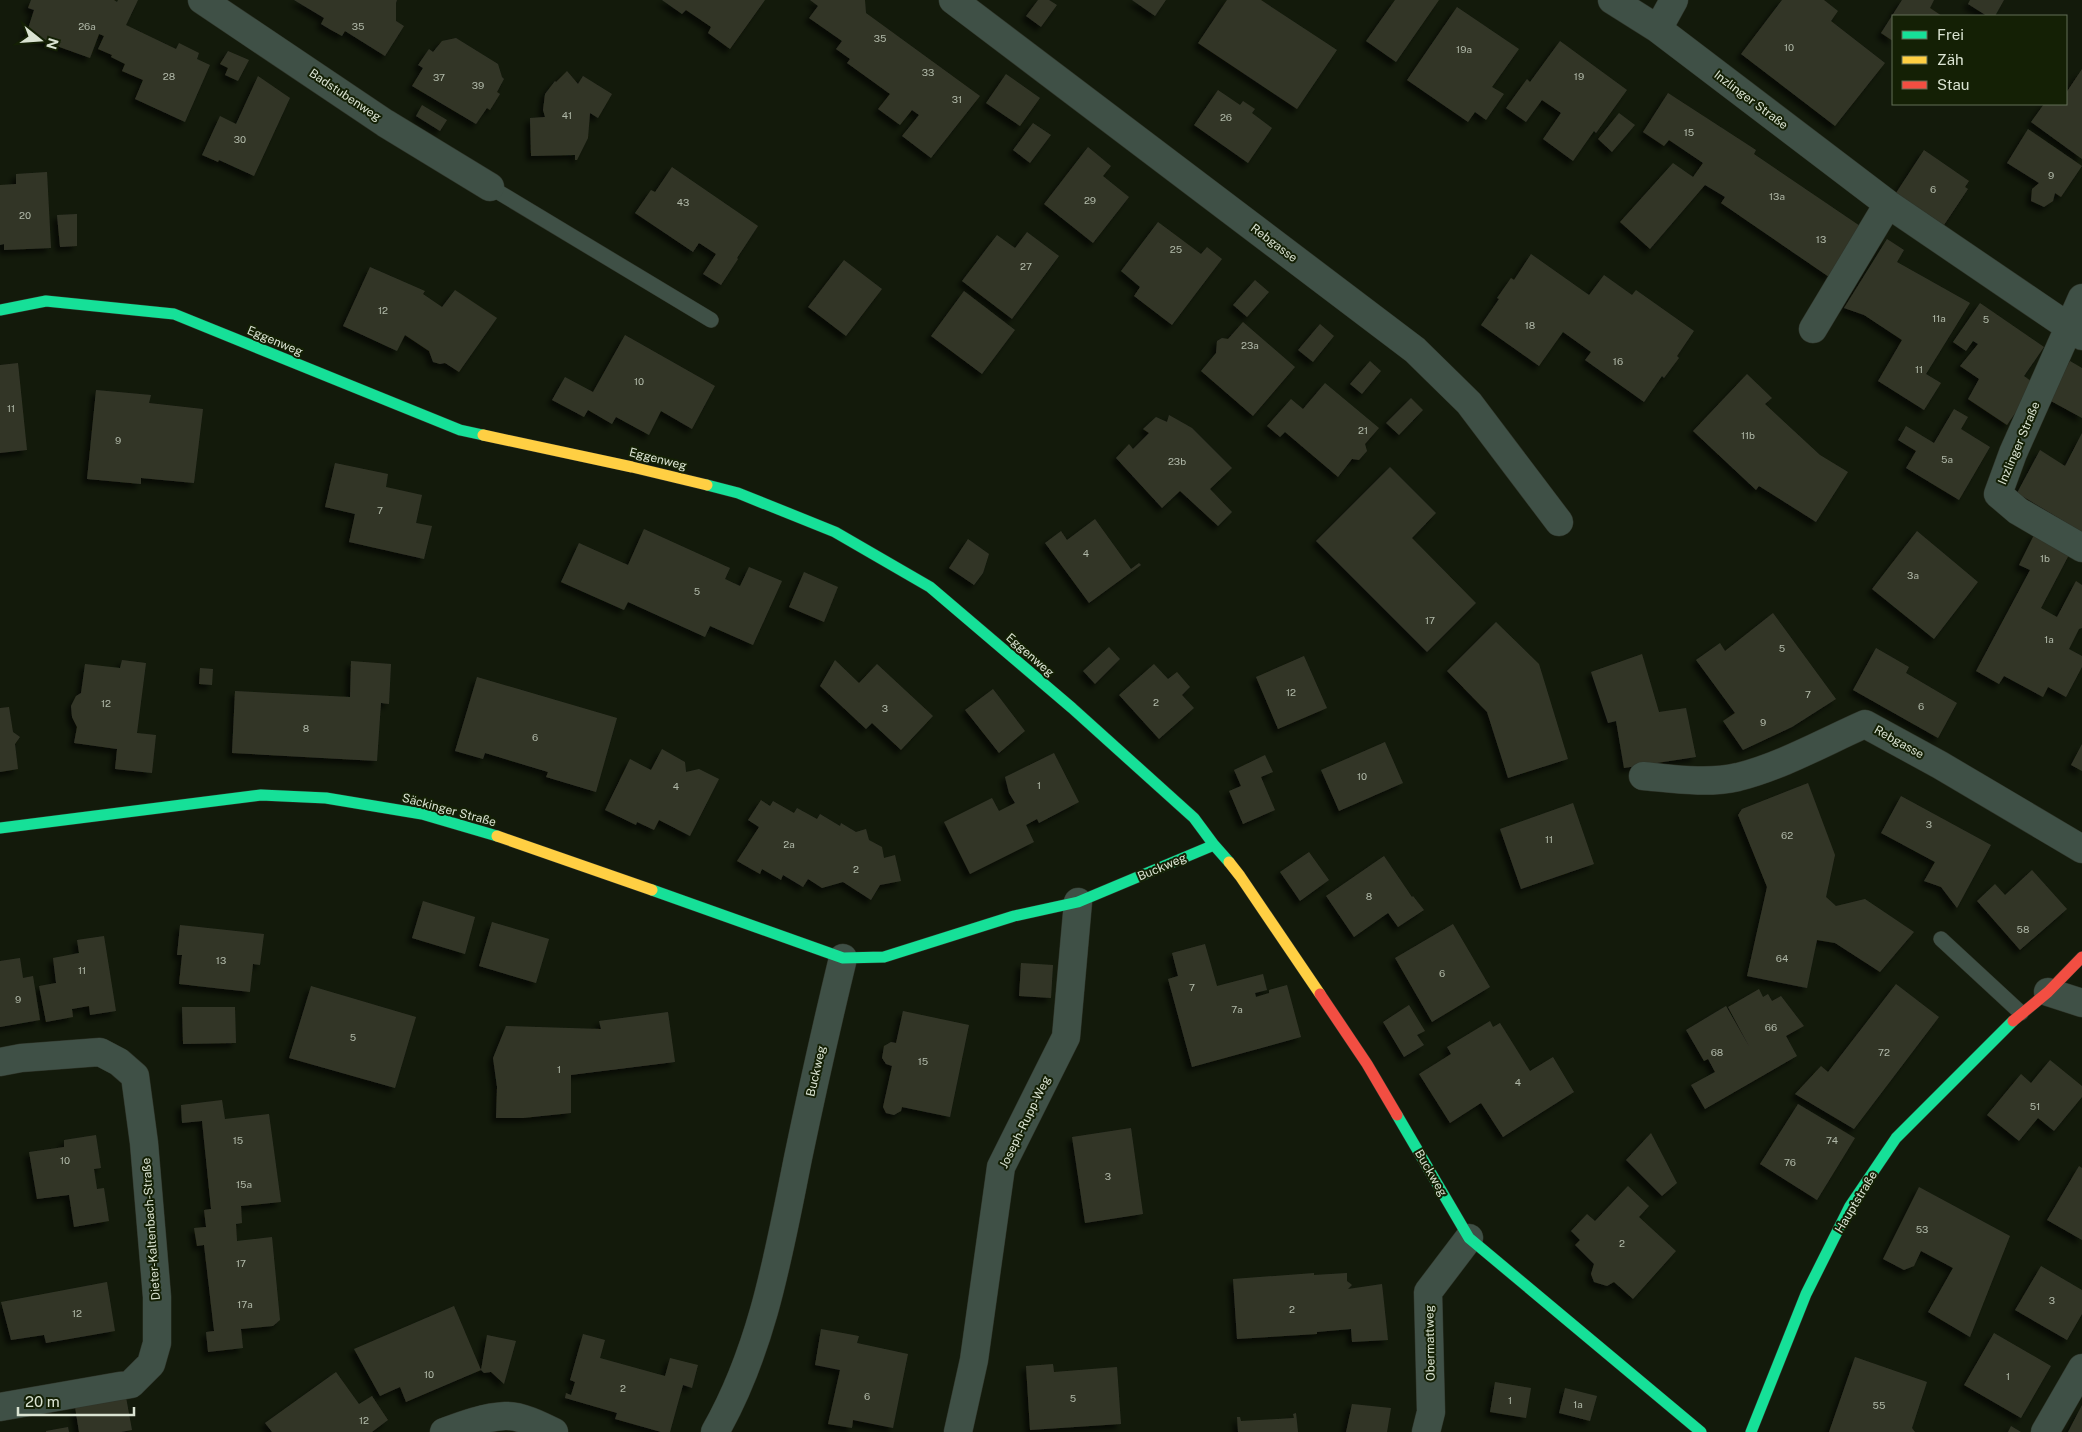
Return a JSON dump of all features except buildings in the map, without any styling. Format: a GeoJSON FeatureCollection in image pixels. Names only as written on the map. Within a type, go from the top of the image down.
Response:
{"type":"FeatureCollection","features":[{"type":"Feature","properties":{"kind":"street","name":"Badstubenweg"},"geometry":{"type":"LineString","coordinates":[[202,0],[385,123],[490,187]]}},
{"type":"Feature","properties":{"kind":"street","name":"Rebgasse"},"geometry":{"type":"LineString","coordinates":[[953,0],[1415,350],[1468,403],[1559,522]]}},
{"type":"Feature","properties":{"kind":"street","name":"Inzlinger Straße"},"geometry":{"type":"LineString","coordinates":[[1612,0],[1658,29],[1888,204],[2075,332],[2013,453],[1998,494],[2018,511],[2082,548]]}},
{"type":"Feature","properties":{"kind":"street"},"geometry":{"type":"LineString","coordinates":[[1658,29],[1674,0]]}},
{"type":"Feature","properties":{"kind":"street"},"geometry":{"type":"LineString","coordinates":[[1813,329],[1888,204]]}},
{"type":"Feature","properties":{"kind":"street"},"geometry":{"type":"LineString","coordinates":[[2075,332],[2082,298]]}},
{"type":"Feature","properties":{"kind":"street","name":"Eggenweg"},"geometry":{"type":"LineString","coordinates":[[0,310],[46,301],[174,314],[460,430],[632,467],[738,493],[835,532],[930,587],[1072,708],[1186,811],[1214,845]]}},
{"type":"Feature","properties":{"kind":"street","name":"Rebgasse"},"geometry":{"type":"LineString","coordinates":[[1643,776],[1698,781],[1738,777],[1787,759],[1865,724],[1940,764],[2082,849]]}},
{"type":"Feature","properties":{"kind":"street","name":"Säckinger Straße"},"geometry":{"type":"LineString","coordinates":[[0,828],[261,795],[326,798],[422,814],[506,839],[843,958]]}},
{"type":"Feature","properties":{"kind":"street","name":"Buckweg"},"geometry":{"type":"LineString","coordinates":[[715,1432],[736,1391],[756,1336],[774,1276],[814,1078],[843,958],[884,957],[1014,916],[1078,902],[1214,845],[1240,876],[1367,1064],[1469,1238],[1701,1432]]}},
{"type":"Feature","properties":{"kind":"street","name":"Joseph-Rupp-Weg"},"geometry":{"type":"LineString","coordinates":[[958,1432],[974,1360],[1001,1167],[1066,1037],[1078,902]]}},
{"type":"Feature","properties":{"kind":"street","name":"Hauptstraße"},"geometry":{"type":"LineString","coordinates":[[1751,1432],[1806,1294],[1850,1206],[1896,1138],[2021,1013],[2048,992],[2082,957]]}},
{"type":"Feature","properties":{"kind":"street"},"geometry":{"type":"LineString","coordinates":[[2048,992],[2082,1003]]}},
{"type":"Feature","properties":{"kind":"street","name":"Dieter-Kaltenbach-Straße"},"geometry":{"type":"LineString","coordinates":[[0,1062],[21,1058],[100,1052],[119,1062],[135,1076],[144,1143],[157,1296],[157,1343],[151,1364],[131,1384],[0,1407]]}},
{"type":"Feature","properties":{"kind":"street","name":"Obermattweg"},"geometry":{"type":"LineString","coordinates":[[1426,1432],[1431,1412],[1428,1292],[1469,1238]]}},
{"type":"Feature","properties":{"kind":"street"},"geometry":{"type":"LineString","coordinates":[[2045,1432],[2082,1368]]}},
{"type":"Feature","properties":{"kind":"street"},"geometry":{"type":"LineString","coordinates":[[444,1432],[469,1422],[506,1416],[528,1421],[554,1432]]}},
{"type":"Feature","properties":{"kind":"lane"},"geometry":{"type":"LineString","coordinates":[[490,187],[711,320]]}},
{"type":"Feature","properties":{"kind":"lane"},"geometry":{"type":"LineString","coordinates":[[1941,939],[2021,1013]]}},
{"type":"Feature","properties":{"kind":"traffic: fast"},"geometry":{"type":"LineString","coordinates":[[0,310],[46,301],[174,314],[460,430],[483,435]]}},
{"type":"Feature","properties":{"kind":"traffic: fast"},"geometry":{"type":"LineString","coordinates":[[707,485],[738,493],[835,532],[930,587],[1072,708],[1194,818],[1214,845]]}},
{"type":"Feature","properties":{"kind":"traffic: fast"},"geometry":{"type":"LineString","coordinates":[[0,828],[261,795],[326,798],[422,814],[497,836]]}},
{"type":"Feature","properties":{"kind":"traffic: fast"},"geometry":{"type":"LineString","coordinates":[[652,890],[843,958],[884,957],[1014,916],[1078,902],[1214,845],[1229,862]]}},
{"type":"Feature","properties":{"kind":"traffic: fast"},"geometry":{"type":"LineString","coordinates":[[1751,1432],[1806,1294],[1850,1206],[1896,1138],[2013,1021]]}},
{"type":"Feature","properties":{"kind":"traffic: fast"},"geometry":{"type":"LineString","coordinates":[[1397,1115],[1469,1238],[1701,1432]]}},
{"type":"Feature","properties":{"kind":"traffic: slow"},"geometry":{"type":"LineString","coordinates":[[483,435],[707,485]]}},
{"type":"Feature","properties":{"kind":"traffic: slow"},"geometry":{"type":"LineString","coordinates":[[497,836],[652,890]]}},
{"type":"Feature","properties":{"kind":"traffic: slow"},"geometry":{"type":"LineString","coordinates":[[1229,862],[1320,994]]}},
{"type":"Feature","properties":{"kind":"traffic: jam"},"geometry":{"type":"LineString","coordinates":[[2013,1021],[2048,992],[2082,957]]}},
{"type":"Feature","properties":{"kind":"traffic: jam"},"geometry":{"type":"LineString","coordinates":[[1320,994],[1367,1064],[1397,1115]]}}]}
